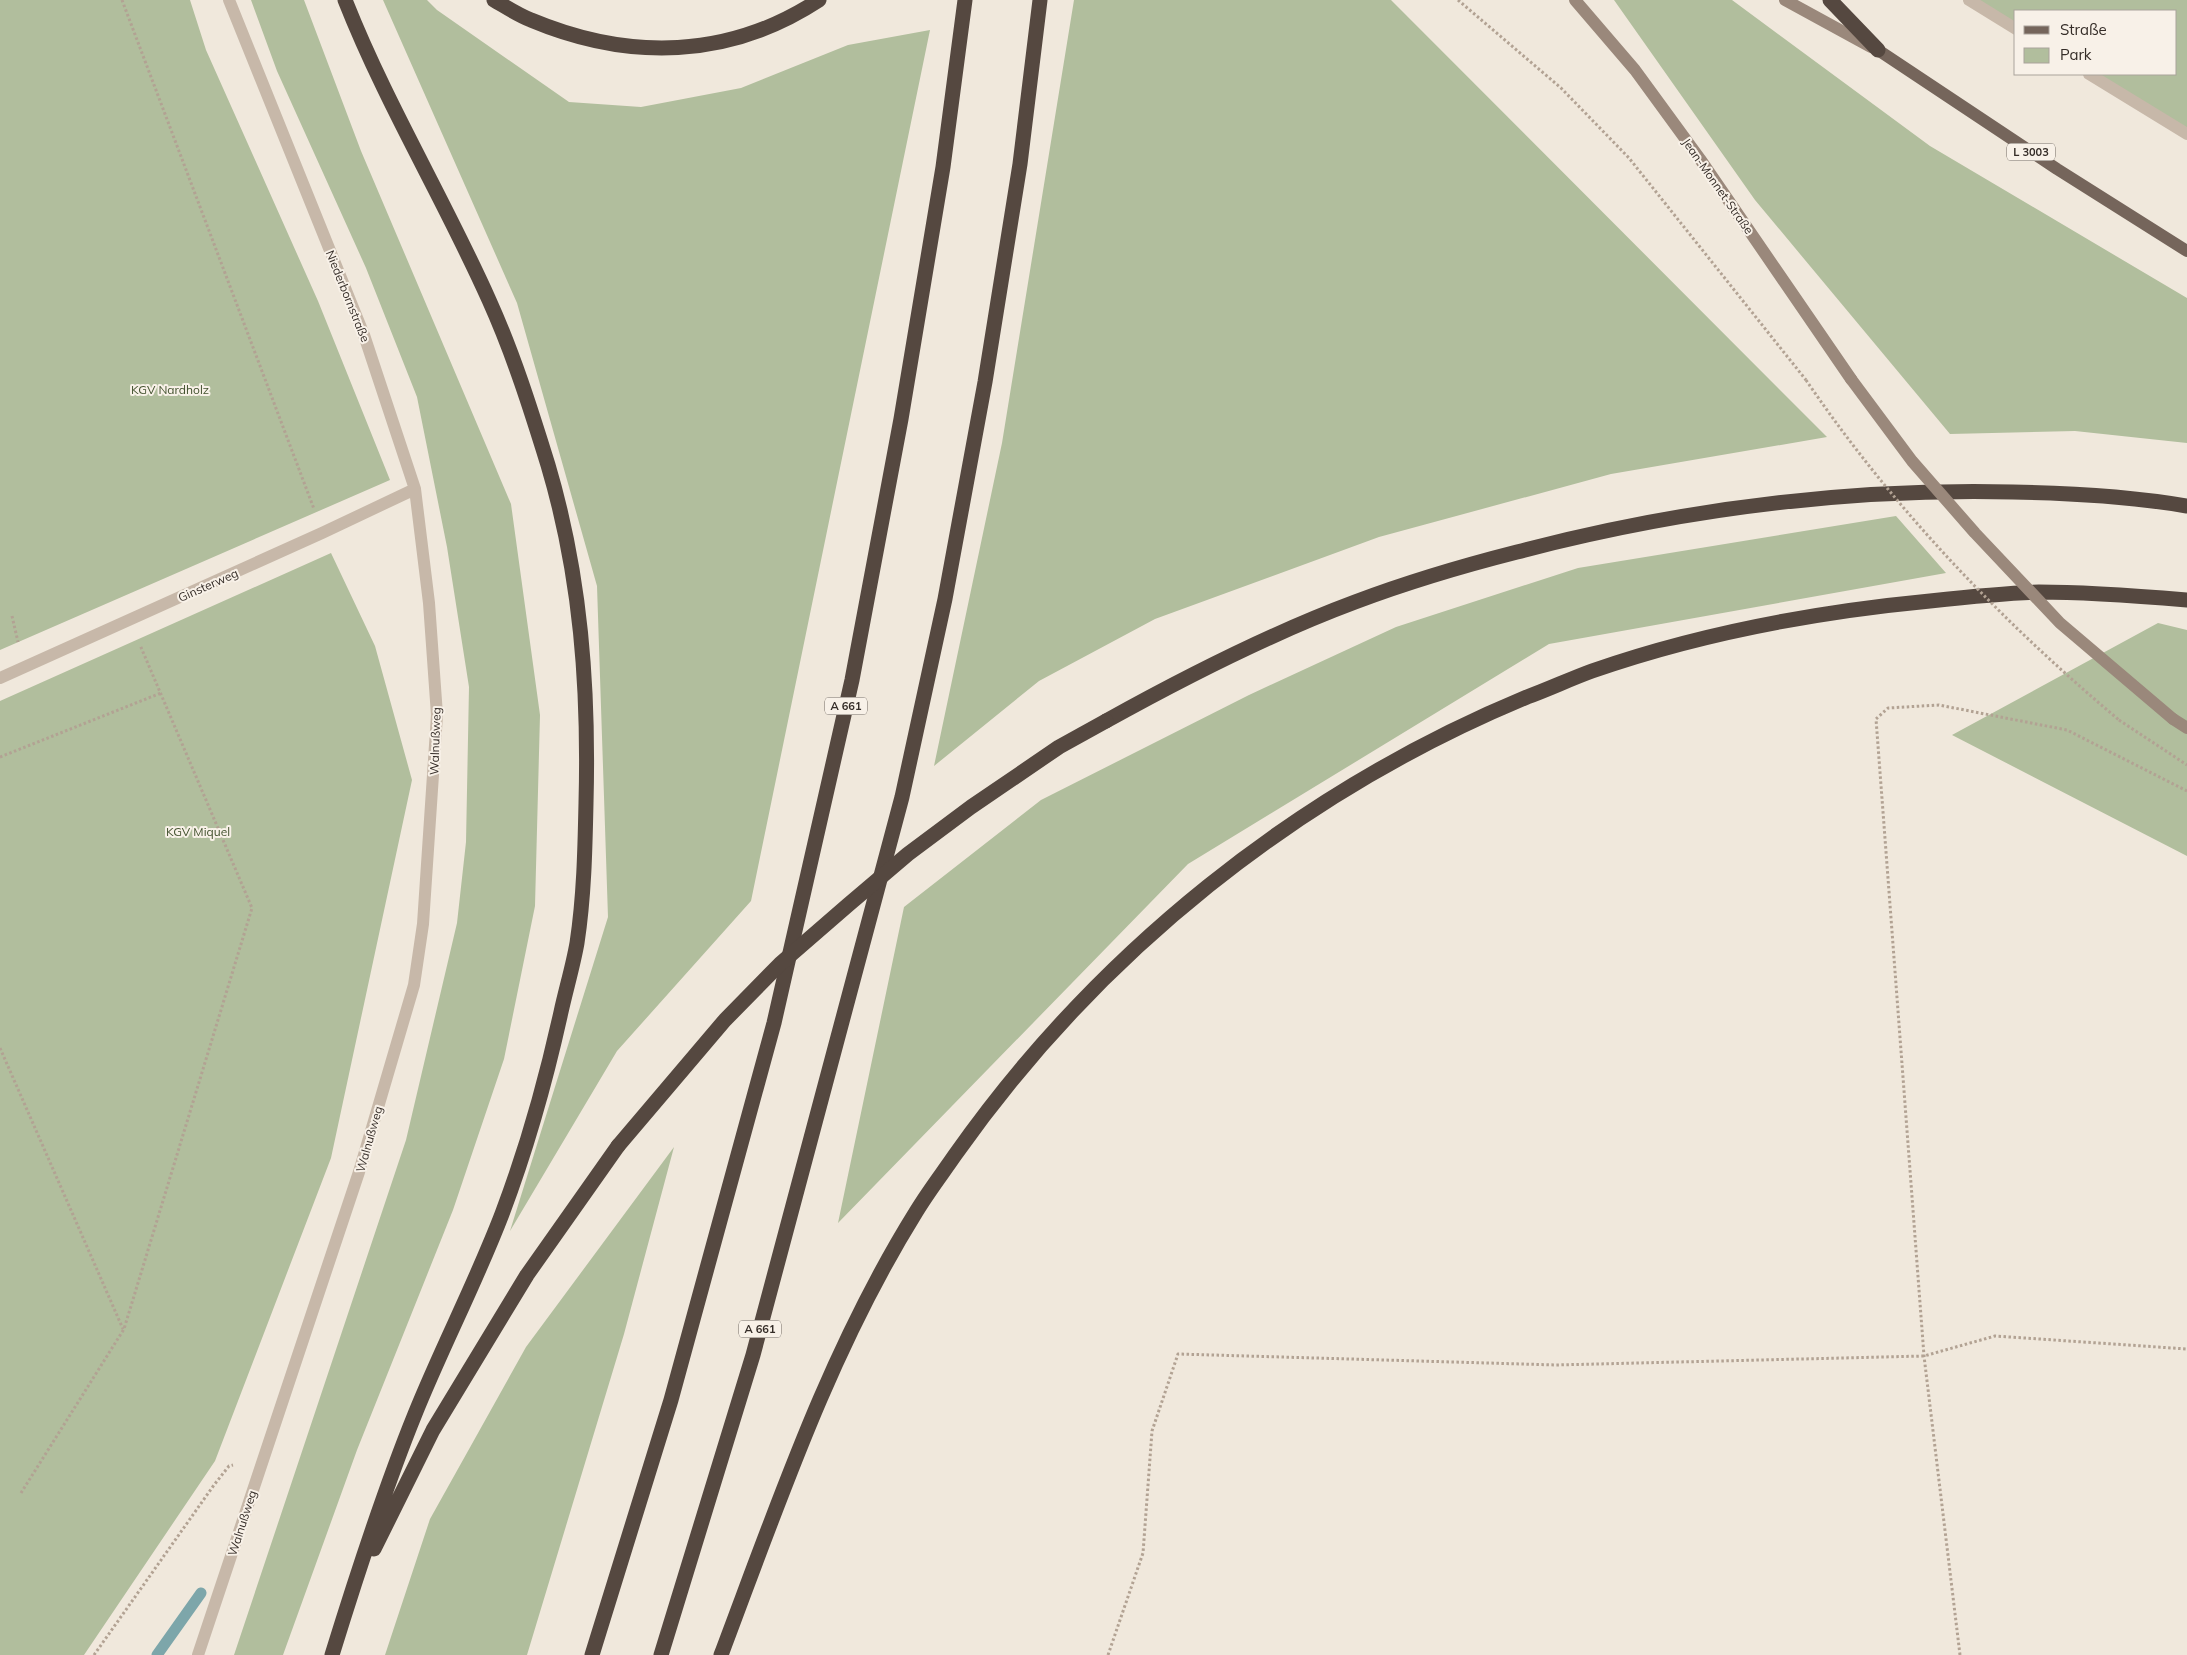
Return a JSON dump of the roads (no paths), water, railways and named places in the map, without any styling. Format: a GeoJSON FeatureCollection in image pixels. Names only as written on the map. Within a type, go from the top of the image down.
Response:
{"type":"FeatureCollection","features":[{"type":"Feature","properties":{"kind":"highway"},"geometry":{"type":"LineString","coordinates":[[333,1653],[369,1537],[415,1412],[502,1215],[526,1144],[545,1078],[577,943],[585,859],[587,772],[586,690],[578,601],[560,505],[547,462],[510,352],[489,299],[377,76],[345,0]]}},
{"type":"Feature","properties":{"kind":"highway"},"geometry":{"type":"LineString","coordinates":[[494,0],[529,20],[573,36],[616,46],[656,49],[698,46],[738,38],[775,24],[802,11],[819,0]]}},
{"type":"Feature","properties":{"kind":"highway","name":"A 661"},"geometry":{"type":"LineString","coordinates":[[592,1655],[671,1400],[774,1024],[852,680],[901,419],[943,167],[965,0]]}},
{"type":"Feature","properties":{"kind":"highway","name":"A 661"},"geometry":{"type":"LineString","coordinates":[[661,1655],[753,1355],[902,797],[945,599],[985,382],[1020,164],[1040,0]]}},
{"type":"Feature","properties":{"kind":"highway"},"geometry":{"type":"LineString","coordinates":[[1830,0],[1878,50]]}},
{"type":"Feature","properties":{"kind":"highway"},"geometry":{"type":"LineString","coordinates":[[333,1653],[376,1546],[433,1430],[527,1275],[618,1146],[725,1020],[787,958],[916,848],[1059,747],[1171,684],[1256,642],[1354,602],[1424,578],[1503,556],[1574,537],[1652,520],[1730,507],[1830,497],[1941,490],[2076,493],[2187,506]]}},
{"type":"Feature","properties":{"kind":"highway"},"geometry":{"type":"LineString","coordinates":[[721,1655],[807,1427],[870,1291],[916,1210],[982,1116],[1043,1042],[1084,998],[1193,897],[1266,840],[1360,781],[1444,734],[1511,704],[1590,672],[1744,628],[1842,610],[1988,595],[2040,592],[2187,600]]}},
{"type":"Feature","properties":{"kind":"main road","name":"Jean-Monnet-Straße"},"geometry":{"type":"LineString","coordinates":[[1575,0],[1635,70],[1700,159],[1851,379],[1912,461],[1974,533],[2053,616],[2172,718],[2187,728]]}},
{"type":"Feature","properties":{"kind":"main road","name":"L 3003"},"geometry":{"type":"LineString","coordinates":[[1785,0],[1878,50],[2057,169],[2187,251]]}},
{"type":"Feature","properties":{"kind":"lane","name":"Niederbornstraße"},"geometry":{"type":"LineString","coordinates":[[229,0],[364,335],[415,489],[429,603]]}},
{"type":"Feature","properties":{"kind":"lane"},"geometry":{"type":"LineString","coordinates":[[1969,0],[2014,28]]}},
{"type":"Feature","properties":{"kind":"lane"},"geometry":{"type":"LineString","coordinates":[[2091,75],[2187,134]]}},
{"type":"Feature","properties":{"kind":"lane","name":"Ginsterweg"},"geometry":{"type":"LineString","coordinates":[[0,678],[415,489]]}},
{"type":"Feature","properties":{"kind":"lane","name":"Walnußweg"},"geometry":{"type":"LineString","coordinates":[[198,1655],[359,1172],[414,985],[423,924],[437,715],[429,603]]}},
{"type":"Feature","properties":{"kind":"waterway"},"geometry":{"type":"LineString","coordinates":[[157,1655],[201,1593]]}},
{"type":"Feature","properties":{"kind":"park label","name":"KGV Nardholz"},"geometry":{"type":"Point","coordinates":[170,389]}},
{"type":"Feature","properties":{"kind":"park label","name":"KGV Miquel"},"geometry":{"type":"Point","coordinates":[198,831]}}]}
